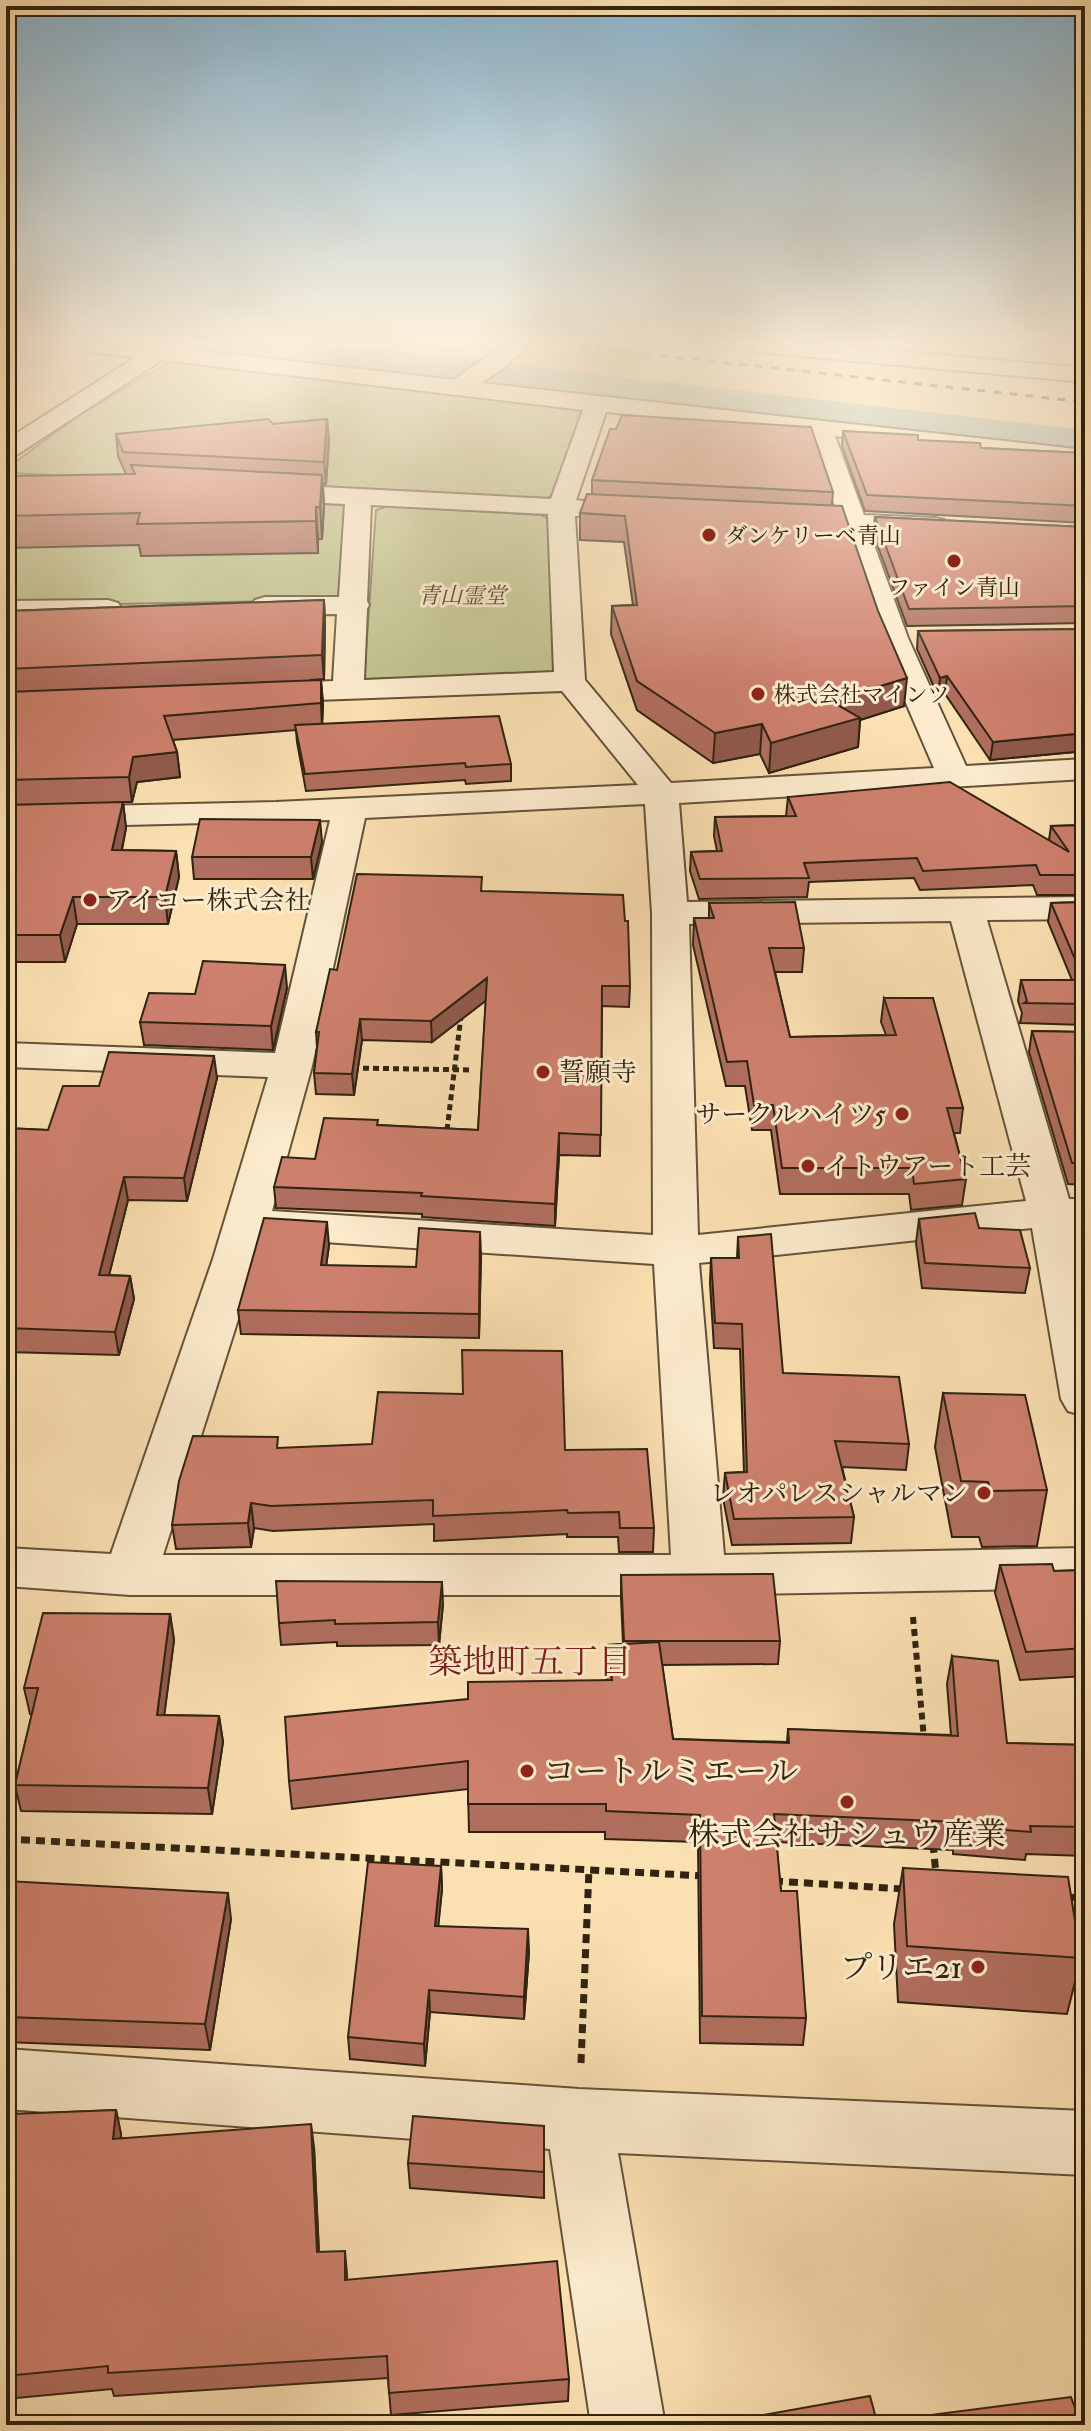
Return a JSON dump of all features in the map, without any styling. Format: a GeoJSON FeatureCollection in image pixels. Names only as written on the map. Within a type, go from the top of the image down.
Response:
{"type":"FeatureCollection","features":[{"type":"Feature","properties":{"kind":"street"},"geometry":{"type":"LineString","coordinates":[[578,458],[561,507],[570,681],[661,792],[670,913],[676,1251],[699,1575]]}},
{"type":"Feature","properties":{"kind":"street"},"geometry":{"type":"LineString","coordinates":[[830,458],[893,638],[954,775]]}},
{"type":"Feature","properties":{"kind":"street"},"geometry":{"type":"LineString","coordinates":[[235,491],[622,510]]}},
{"type":"Feature","properties":{"kind":"street"},"geometry":{"type":"LineString","coordinates":[[348,689],[355,605],[358,497]]}},
{"type":"Feature","properties":{"kind":"street"},"geometry":{"type":"LineString","coordinates":[[759,518],[960,528]]}},
{"type":"Feature","properties":{"kind":"street"},"geometry":{"type":"LineString","coordinates":[[244,606],[355,605]]}},
{"type":"Feature","properties":{"kind":"street"},"geometry":{"type":"LineString","coordinates":[[6,610],[133,608]]}},
{"type":"Feature","properties":{"kind":"street"},"geometry":{"type":"LineString","coordinates":[[893,638],[925,637]]}},
{"type":"Feature","properties":{"kind":"street"},"geometry":{"type":"LineString","coordinates":[[239,694],[570,681]]}},
{"type":"Feature","properties":{"kind":"street"},"geometry":{"type":"LineString","coordinates":[[6,818],[128,817],[350,808],[1085,769]]}},
{"type":"Feature","properties":{"kind":"street"},"geometry":{"type":"LineString","coordinates":[[130,1575],[246,1223],[292,1066],[350,808]]}},
{"type":"Feature","properties":{"kind":"street"},"geometry":{"type":"LineString","coordinates":[[670,913],[1085,908]]}},
{"type":"Feature","properties":{"kind":"street"},"geometry":{"type":"LineString","coordinates":[[966,910],[1003,1037],[1068,1212],[1085,1399]]}},
{"type":"Feature","properties":{"kind":"street"},"geometry":{"type":"LineString","coordinates":[[1003,1037],[1044,1038]]}},
{"type":"Feature","properties":{"kind":"street"},"geometry":{"type":"LineString","coordinates":[[6,1055],[292,1066]]}},
{"type":"Feature","properties":{"kind":"street"},"geometry":{"type":"LineString","coordinates":[[246,1223],[676,1251],[1068,1212]]}},
{"type":"Feature","properties":{"kind":"street"},"geometry":{"type":"LineString","coordinates":[[6,1567],[130,1575],[699,1575],[1085,1568]]}},
{"type":"Feature","properties":{"kind":"street"},"geometry":{"type":"LineString","coordinates":[[6,2079],[579,2120],[1085,2143]]}},
{"type":"Feature","properties":{"kind":"street"},"geometry":{"type":"LineString","coordinates":[[579,2120],[628,2425]]}},
{"type":"Feature","properties":{"kind":"path"},"geometry":{"type":"LineString","coordinates":[[447,1130],[463,1003]]}},
{"type":"Feature","properties":{"kind":"path"},"geometry":{"type":"LineString","coordinates":[[292,1066],[473,1070]]}},
{"type":"Feature","properties":{"kind":"path"},"geometry":{"type":"LineString","coordinates":[[431,1130],[462,1131]]}},
{"type":"Feature","properties":{"kind":"path"},"geometry":{"type":"LineString","coordinates":[[909,1572],[925,1754]]}},
{"type":"Feature","properties":{"kind":"path"},"geometry":{"type":"LineString","coordinates":[[932,1830],[936,1876]]}},
{"type":"Feature","properties":{"kind":"path"},"geometry":{"type":"LineString","coordinates":[[6,1839],[716,1877]]}},
{"type":"Feature","properties":{"kind":"path"},"geometry":{"type":"LineString","coordinates":[[579,2120],[589,1869]]}},
{"type":"Feature","properties":{"kind":"path"},"geometry":{"type":"LineString","coordinates":[[763,1880],[921,1890]]}},
{"type":"Feature","properties":{"kind":"path"},"geometry":{"type":"LineString","coordinates":[[1055,1897],[1085,1898]]}},
{"type":"Feature","properties":{"kind":"green space"},"geometry":{"type":"Polygon","coordinates":[[[20,458],[567,458],[552,496],[541,499],[9,473],[6,469],[20,458]]]}},
{"type":"Feature","properties":{"kind":"green space","name":"青山霊堂"},"geometry":{"type":"Polygon","coordinates":[[[6,488],[342,505],[348,507],[344,595],[332,600],[6,606],[6,488]]]}},
{"type":"Feature","properties":{"kind":"green space","name":"青山霊堂"},"geometry":{"type":"Polygon","coordinates":[[[388,506],[541,515],[549,519],[560,670],[548,677],[374,683],[364,679],[376,510],[388,506]]]}},
{"type":"Feature","properties":{"kind":"building"},"geometry":{"type":"Polygon","coordinates":[[[253,458],[324,458],[324,462],[253,458]]]}},
{"type":"Feature","properties":{"kind":"building"},"geometry":{"type":"Polygon","coordinates":[[[600,458],[822,458],[833,492],[592,480],[600,458]]]}},
{"type":"Feature","properties":{"kind":"building"},"geometry":{"type":"Polygon","coordinates":[[[853,458],[1085,458],[1085,506],[867,495],[853,458]]]}},
{"type":"Feature","properties":{"kind":"building"},"geometry":{"type":"Polygon","coordinates":[[[131,465],[322,475],[320,507],[316,507],[316,521],[137,524],[140,513],[6,516],[6,498],[15,476],[135,474],[131,465]]]}},
{"type":"Feature","properties":{"kind":"building"},"geometry":{"type":"Polygon","coordinates":[[[587,494],[842,506],[878,611],[907,678],[831,701],[860,718],[771,743],[762,724],[715,733],[637,681],[612,606],[637,605],[625,516],[580,513],[587,494]]]}},
{"type":"Feature","properties":{"kind":"building"},"geometry":{"type":"Polygon","coordinates":[[[875,517],[1085,527],[1085,606],[909,609],[875,517]]]}},
{"type":"Feature","properties":{"kind":"building"},"geometry":{"type":"Polygon","coordinates":[[[324,600],[322,655],[6,669],[6,611],[324,600]]]}},
{"type":"Feature","properties":{"kind":"building"},"geometry":{"type":"Polygon","coordinates":[[[1085,629],[1085,733],[993,742],[947,676],[940,678],[918,631],[1085,629]]]}},
{"type":"Feature","properties":{"kind":"building"},"geometry":{"type":"Polygon","coordinates":[[[321,680],[321,703],[164,716],[177,752],[133,757],[129,777],[6,780],[6,692],[321,680]]]}},
{"type":"Feature","properties":{"kind":"building"},"geometry":{"type":"Polygon","coordinates":[[[499,716],[511,764],[466,767],[465,763],[305,774],[295,725],[499,716]]]}},
{"type":"Feature","properties":{"kind":"building"},"geometry":{"type":"Polygon","coordinates":[[[950,782],[1069,852],[1051,826],[1085,825],[1085,875],[1040,875],[1036,865],[923,871],[917,858],[804,863],[809,878],[700,879],[691,852],[722,851],[715,817],[796,816],[788,797],[950,782]]]}},
{"type":"Feature","properties":{"kind":"building","name":"アイコー株式会社"},"geometry":{"type":"Polygon","coordinates":[[[123,802],[112,850],[176,851],[165,897],[73,897],[60,935],[6,935],[6,805],[123,802]]]}},
{"type":"Feature","properties":{"kind":"building"},"geometry":{"type":"Polygon","coordinates":[[[200,819],[320,820],[311,857],[192,857],[200,819]]]}},
{"type":"Feature","properties":{"kind":"building"},"geometry":{"type":"Polygon","coordinates":[[[357,874],[482,877],[481,891],[623,895],[625,921],[628,921],[630,986],[602,986],[601,1135],[559,1133],[555,1204],[421,1196],[422,1193],[274,1187],[282,1157],[315,1159],[324,1118],[378,1120],[377,1125],[478,1130],[487,978],[431,1021],[360,1019],[352,1074],[314,1073],[319,1032],[316,1032],[330,969],[337,970],[357,874]]]}},
{"type":"Feature","properties":{"kind":"building"},"geometry":{"type":"Polygon","coordinates":[[[795,902],[804,948],[769,948],[790,1037],[896,1035],[884,998],[933,998],[963,1108],[947,1108],[966,1179],[914,1184],[912,1168],[782,1168],[773,1105],[754,1105],[747,1061],[727,1062],[694,918],[714,918],[709,903],[795,902]]]}},
{"type":"Feature","properties":{"kind":"building"},"geometry":{"type":"Polygon","coordinates":[[[1085,902],[1085,1004],[1024,1003],[1027,1001],[1021,980],[1084,980],[1051,903],[1085,902]]]}},
{"type":"Feature","properties":{"kind":"building"},"geometry":{"type":"Polygon","coordinates":[[[203,961],[285,965],[271,1026],[140,1022],[149,993],[195,994],[203,961]]]}},
{"type":"Feature","properties":{"kind":"building"},"geometry":{"type":"Polygon","coordinates":[[[1032,1031],[1085,1032],[1085,1163],[1072,1163],[1032,1031]]]}},
{"type":"Feature","properties":{"kind":"building"},"geometry":{"type":"Polygon","coordinates":[[[109,1052],[214,1056],[184,1178],[124,1177],[99,1275],[130,1276],[115,1332],[6,1328],[6,1249],[16,1223],[6,1222],[6,1128],[48,1130],[63,1086],[99,1086],[109,1052]]]}},
{"type":"Feature","properties":{"kind":"building"},"geometry":{"type":"Polygon","coordinates":[[[975,1213],[979,1228],[1020,1230],[1030,1268],[925,1263],[919,1219],[975,1213]]]}},
{"type":"Feature","properties":{"kind":"building"},"geometry":{"type":"Polygon","coordinates":[[[264,1218],[327,1222],[321,1265],[416,1267],[419,1228],[480,1232],[479,1314],[238,1310],[264,1218]]]}},
{"type":"Feature","properties":{"kind":"building"},"geometry":{"type":"Polygon","coordinates":[[[771,1234],[783,1373],[899,1377],[909,1444],[835,1441],[854,1517],[734,1519],[725,1473],[747,1472],[742,1324],[715,1323],[711,1258],[739,1258],[738,1237],[771,1234]]]}},
{"type":"Feature","properties":{"kind":"building"},"geometry":{"type":"Polygon","coordinates":[[[462,1350],[562,1351],[565,1450],[647,1449],[654,1528],[620,1528],[619,1512],[568,1513],[567,1510],[433,1516],[433,1500],[271,1506],[251,1503],[248,1523],[172,1525],[179,1481],[193,1436],[278,1437],[277,1448],[372,1444],[378,1392],[463,1394],[462,1350]]]}},
{"type":"Feature","properties":{"kind":"building"},"geometry":{"type":"Polygon","coordinates":[[[943,1393],[1025,1395],[1047,1490],[991,1491],[988,1482],[961,1481],[943,1393]]]}},
{"type":"Feature","properties":{"kind":"building"},"geometry":{"type":"Polygon","coordinates":[[[1052,1564],[1054,1571],[1085,1570],[1085,1648],[1026,1652],[1000,1565],[1052,1564]]]}},
{"type":"Feature","properties":{"kind":"building"},"geometry":{"type":"Polygon","coordinates":[[[773,1574],[780,1641],[624,1641],[621,1575],[773,1574]]]}},
{"type":"Feature","properties":{"kind":"building"},"geometry":{"type":"Polygon","coordinates":[[[276,1581],[442,1582],[438,1622],[335,1624],[335,1620],[279,1623],[276,1581]]]}},
{"type":"Feature","properties":{"kind":"building"},"geometry":{"type":"Polygon","coordinates":[[[43,1613],[170,1614],[157,1715],[219,1716],[208,1788],[15,1785],[38,1688],[24,1688],[43,1613]]]}},
{"type":"Feature","properties":{"kind":"building"},"geometry":{"type":"Polygon","coordinates":[[[659,1642],[673,1739],[789,1743],[788,1729],[958,1736],[952,1656],[998,1661],[1007,1743],[1085,1745],[1085,1827],[1030,1826],[1031,1832],[958,1826],[958,1822],[774,1814],[781,1891],[797,1891],[806,2018],[702,2016],[700,1815],[606,1811],[606,1804],[468,1804],[468,1761],[289,1781],[285,1717],[468,1699],[468,1682],[612,1680],[607,1645],[659,1642]]]}},
{"type":"Feature","properties":{"kind":"building"},"geometry":{"type":"Polygon","coordinates":[[[368,1862],[441,1866],[435,1926],[528,1929],[524,1997],[429,1990],[424,2044],[348,2037],[368,1862]]]}},
{"type":"Feature","properties":{"kind":"building"},"geometry":{"type":"Polygon","coordinates":[[[903,1868],[1068,1877],[1081,1958],[907,1946],[903,1868]]]}},
{"type":"Feature","properties":{"kind":"building"},"geometry":{"type":"Polygon","coordinates":[[[6,1881],[228,1893],[205,2024],[6,2017],[6,1881]]]}},
{"type":"Feature","properties":{"kind":"building"},"geometry":{"type":"Polygon","coordinates":[[[6,2101],[13,2101],[12,2114],[116,2110],[113,2139],[311,2124],[317,2252],[345,2251],[345,2280],[557,2261],[569,2379],[389,2393],[387,2356],[108,2373],[108,2366],[6,2376],[6,2101]]]}},
{"type":"Feature","properties":{"kind":"building"},"geometry":{"type":"Polygon","coordinates":[[[413,2116],[544,2126],[544,2172],[408,2163],[413,2116]]]}},
{"type":"Feature","properties":{"kind":"building"},"geometry":{"type":"Polygon","coordinates":[[[870,2396],[877,2422],[1071,2397],[1081,2425],[708,2425],[870,2396]]]}},
{"type":"Feature","properties":{"kind":"place","name":"ダンケリーベ青山"},"geometry":{"type":"Point","coordinates":[709,535]}},
{"type":"Feature","properties":{"kind":"place","name":"ファイン青山"},"geometry":{"type":"Point","coordinates":[954,561]}},
{"type":"Feature","properties":{"kind":"place","name":"株式会社マインツ"},"geometry":{"type":"Point","coordinates":[758,694]}},
{"type":"Feature","properties":{"kind":"place","name":"アイコー株式会社"},"geometry":{"type":"Point","coordinates":[90,900]}},
{"type":"Feature","properties":{"kind":"place","name":"誓願寺"},"geometry":{"type":"Point","coordinates":[543,1072]}},
{"type":"Feature","properties":{"kind":"place","name":"サークルハイツ5"},"geometry":{"type":"Point","coordinates":[902,1114]}},
{"type":"Feature","properties":{"kind":"place","name":"イトウアート工芸"},"geometry":{"type":"Point","coordinates":[808,1166]}},
{"type":"Feature","properties":{"kind":"place","name":"レオパレスシャルマン"},"geometry":{"type":"Point","coordinates":[984,1493]}},
{"type":"Feature","properties":{"kind":"place","name":"コートルミエール"},"geometry":{"type":"Point","coordinates":[527,1771]}},
{"type":"Feature","properties":{"kind":"place","name":"株式会社サシュウ産業"},"geometry":{"type":"Point","coordinates":[847,1802]}},
{"type":"Feature","properties":{"kind":"place","name":"プリエ21"},"geometry":{"type":"Point","coordinates":[978,1967]}},
{"type":"Feature","properties":{"kind":"district","name":"築地町五丁目"},"geometry":{"type":"Point","coordinates":[530,1661]}}]}
